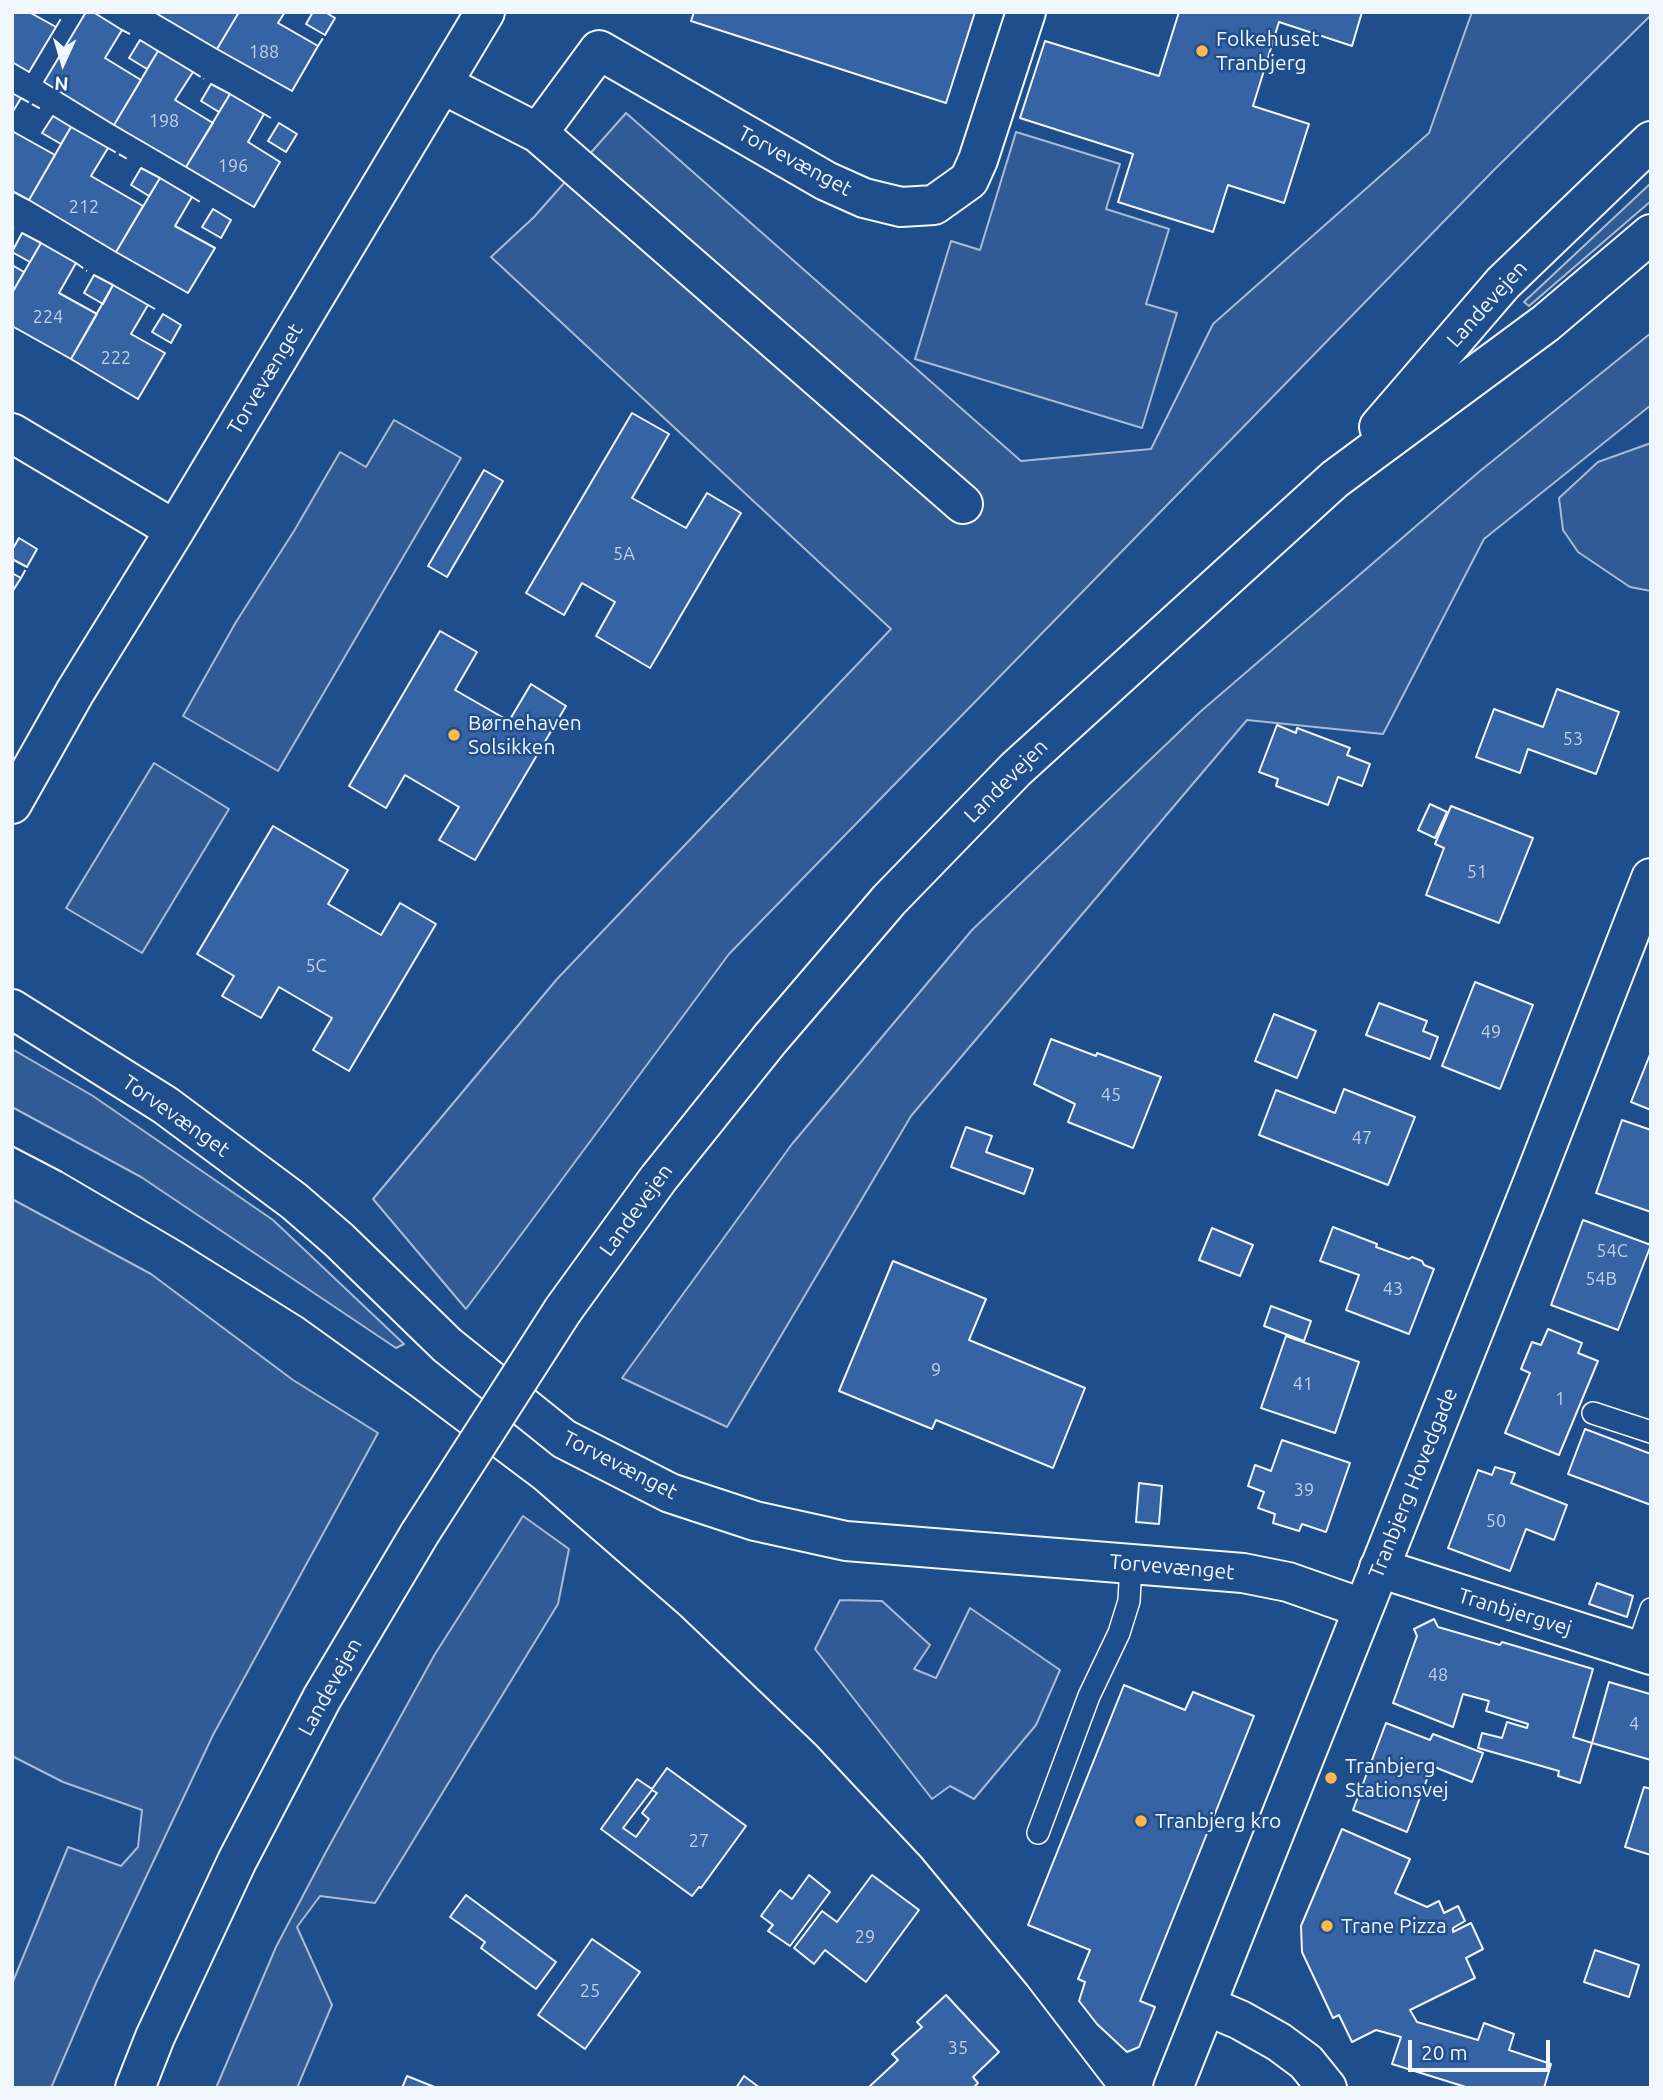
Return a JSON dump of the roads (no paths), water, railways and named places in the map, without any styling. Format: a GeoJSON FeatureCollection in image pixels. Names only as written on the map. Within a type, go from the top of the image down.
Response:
{"type":"FeatureCollection","features":[{"type":"Feature","properties":{"kind":"street","name":"Torvevænget"},"geometry":{"type":"LineString","coordinates":[[12,804],[75,692],[485,12]]}},
{"type":"Feature","properties":{"kind":"street","name":"Torvevænget"},"geometry":{"type":"LineString","coordinates":[[538,133],[599,50],[826,181],[864,198],[901,207],[934,205],[968,180],[978,160],[1026,12]]}},
{"type":"Feature","properties":{"kind":"street"},"geometry":{"type":"LineString","coordinates":[[442,84],[538,133],[963,504]]}},
{"type":"Feature","properties":{"kind":"street","name":"Landevejen"},"geometry":{"type":"LineString","coordinates":[[1335,479],[1503,283],[1651,141]]}},
{"type":"Feature","properties":{"kind":"street","name":"Landevejen"},"geometry":{"type":"LineString","coordinates":[[135,2088],[155,2037],[237,1861],[322,1698],[420,1533],[563,1310],[666,1168],[769,1039],[889,900],[1016,768],[1335,479],[1546,323],[1651,234]]}},
{"type":"Feature","properties":{"kind":"street"},"geometry":{"type":"LineString","coordinates":[[12,433],[175,530]]}},
{"type":"Feature","properties":{"kind":"street","name":"Tranbjerg Hovedgade"},"geometry":{"type":"LineString","coordinates":[[1173,2088],[1651,878]]}},
{"type":"Feature","properties":{"kind":"street","name":"Torvevænget"},"geometry":{"type":"LineString","coordinates":[[12,1009],[165,1105],[294,1201],[339,1240],[447,1345],[564,1439],[670,1493],[755,1521],[846,1541],[1242,1573],[1288,1582],[1362,1608]]}},
{"type":"Feature","properties":{"kind":"street","name":"Tranbjergvej"},"geometry":{"type":"LineString","coordinates":[[1379,1569],[1644,1652]]}},
{"type":"Feature","properties":{"kind":"street"},"geometry":{"type":"LineString","coordinates":[[1207,2006],[1240,2020],[1279,2042],[1306,2062],[1327,2088]]}},
{"type":"Feature","properties":{"kind":"lane"},"geometry":{"type":"LineString","coordinates":[[1593,1413],[1651,1432]]}},
{"type":"Feature","properties":{"kind":"lane"},"geometry":{"type":"LineString","coordinates":[[1038,1833],[1089,1696],[1119,1633],[1129,1601],[1131,1564]]}},
{"type":"Feature","properties":{"kind":"lane"},"geometry":{"type":"LineString","coordinates":[[1644,1652],[1651,1609]]}},
{"type":"Feature","properties":{"kind":"tram line"},"geometry":{"type":"LineString","coordinates":[[12,1146],[183,1243],[303,1318],[534,1488],[680,1615],[816,1745],[921,1857],[1027,1985],[1106,2088]]}},
{"type":"Feature","properties":{"kind":"place","name":"Folkehuset Tranbjerg"},"geometry":{"type":"Point","coordinates":[1202,51]}},
{"type":"Feature","properties":{"kind":"place","name":"Børnehaven Solsikken"},"geometry":{"type":"Point","coordinates":[454,735]}},
{"type":"Feature","properties":{"kind":"place","name":"Tranbjerg Stationsvej"},"geometry":{"type":"Point","coordinates":[1331,1778]}},
{"type":"Feature","properties":{"kind":"place","name":"Tranbjerg kro"},"geometry":{"type":"Point","coordinates":[1141,1821]}},
{"type":"Feature","properties":{"kind":"place","name":"Trane Pizza"},"geometry":{"type":"Point","coordinates":[1327,1926]}}]}
